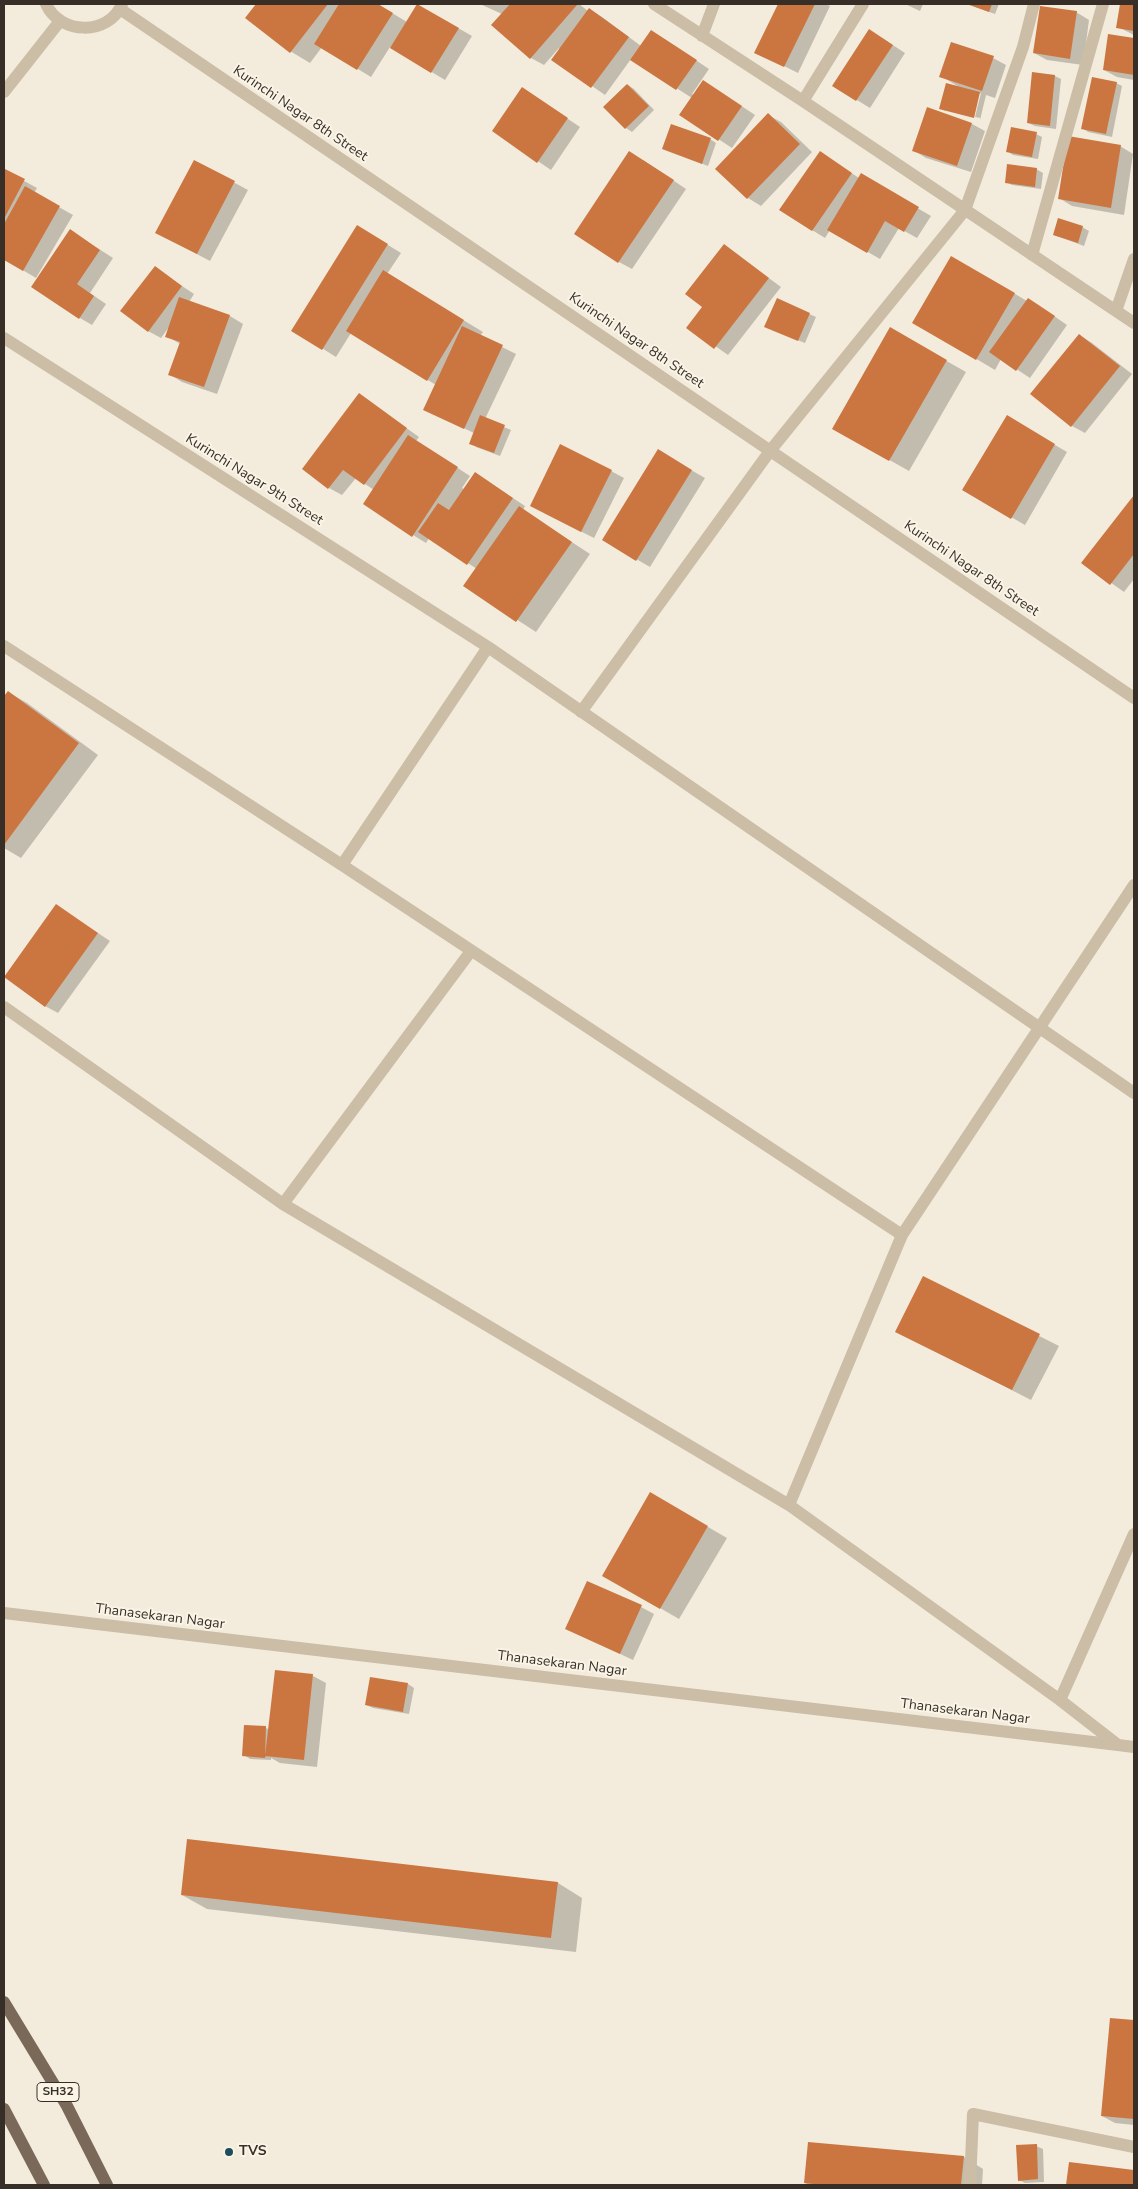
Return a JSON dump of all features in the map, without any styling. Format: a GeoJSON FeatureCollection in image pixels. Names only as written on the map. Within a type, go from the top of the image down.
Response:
{"type":"FeatureCollection","features":[{"type":"Feature","properties":{"kind":"main road","name":"SH32"},"geometry":{"type":"LineString","coordinates":[[4,2002],[67,2106],[107,2185]]}},
{"type":"Feature","properties":{"kind":"main road"},"geometry":{"type":"LineString","coordinates":[[4,2109],[44,2185]]}},
{"type":"Feature","properties":{"kind":"street"},"geometry":{"type":"LineString","coordinates":[[46,4],[60,21],[76,28],[93,28],[108,21],[121,6]]}},
{"type":"Feature","properties":{"kind":"street"},"geometry":{"type":"LineString","coordinates":[[654,4],[803,101],[1134,324]]}},
{"type":"Feature","properties":{"kind":"street"},"geometry":{"type":"LineString","coordinates":[[702,36],[714,4]]}},
{"type":"Feature","properties":{"kind":"street"},"geometry":{"type":"LineString","coordinates":[[803,101],[863,4]]}},
{"type":"Feature","properties":{"kind":"street"},"geometry":{"type":"LineString","coordinates":[[581,712],[770,451],[965,210],[1023,47],[1034,4]]}},
{"type":"Feature","properties":{"kind":"street"},"geometry":{"type":"LineString","coordinates":[[1032,255],[1103,4]]}},
{"type":"Feature","properties":{"kind":"street","name":"Kurinchi Nagar 8th Street"},"geometry":{"type":"LineString","coordinates":[[121,6],[1134,698]]}},
{"type":"Feature","properties":{"kind":"street"},"geometry":{"type":"LineString","coordinates":[[4,92],[60,21]]}},
{"type":"Feature","properties":{"kind":"street"},"geometry":{"type":"LineString","coordinates":[[1116,311],[1134,259]]}},
{"type":"Feature","properties":{"kind":"street","name":"Kurinchi Nagar 9th Street"},"geometry":{"type":"LineString","coordinates":[[4,338],[488,647],[1134,1093]]}},
{"type":"Feature","properties":{"kind":"street"},"geometry":{"type":"LineString","coordinates":[[4,646],[902,1235]]}},
{"type":"Feature","properties":{"kind":"street"},"geometry":{"type":"LineString","coordinates":[[342,866],[488,647]]}},
{"type":"Feature","properties":{"kind":"street"},"geometry":{"type":"LineString","coordinates":[[789,1505],[902,1235],[1134,885]]}},
{"type":"Feature","properties":{"kind":"street"},"geometry":{"type":"LineString","coordinates":[[283,1204],[471,951]]}},
{"type":"Feature","properties":{"kind":"street"},"geometry":{"type":"LineString","coordinates":[[4,1007],[283,1204],[789,1505],[1060,1700],[1118,1745]]}},
{"type":"Feature","properties":{"kind":"street"},"geometry":{"type":"LineString","coordinates":[[1060,1700],[1134,1534]]}},
{"type":"Feature","properties":{"kind":"street","name":"Thanasekaran Nagar"},"geometry":{"type":"LineString","coordinates":[[4,1613],[1134,1747]]}},
{"type":"Feature","properties":{"kind":"street"},"geometry":{"type":"LineString","coordinates":[[970,2185],[973,2114],[1134,2147]]}},
{"type":"Feature","properties":{"kind":"building"},"geometry":{"type":"Polygon","coordinates":[[[256,4],[328,4],[290,53],[245,18],[256,4]]]}},
{"type":"Feature","properties":{"kind":"building"},"geometry":{"type":"Polygon","coordinates":[[[339,4],[378,4],[393,13],[357,70],[314,44],[339,4]]]}},
{"type":"Feature","properties":{"kind":"building"},"geometry":{"type":"Polygon","coordinates":[[[417,4],[459,28],[431,73],[390,48],[417,4]]]}},
{"type":"Feature","properties":{"kind":"building"},"geometry":{"type":"Polygon","coordinates":[[[510,4],[577,5],[530,59],[491,25],[510,4]]]}},
{"type":"Feature","properties":{"kind":"building"},"geometry":{"type":"Polygon","coordinates":[[[778,4],[815,4],[784,67],[754,53],[778,4]]]}},
{"type":"Feature","properties":{"kind":"building"},"geometry":{"type":"Polygon","coordinates":[[[967,4],[992,4],[989,12],[967,4]]]}},
{"type":"Feature","properties":{"kind":"building"},"geometry":{"type":"Polygon","coordinates":[[[1120,4],[1134,4],[1134,31],[1116,28],[1120,4]]]}},
{"type":"Feature","properties":{"kind":"building"},"geometry":{"type":"Polygon","coordinates":[[[1040,6],[1077,11],[1070,59],[1033,53],[1040,6]]]}},
{"type":"Feature","properties":{"kind":"building"},"geometry":{"type":"Polygon","coordinates":[[[589,8],[629,37],[591,88],[551,60],[589,8]]]}},
{"type":"Feature","properties":{"kind":"building"},"geometry":{"type":"Polygon","coordinates":[[[869,29],[893,45],[856,101],[832,86],[869,29]]]}},
{"type":"Feature","properties":{"kind":"building"},"geometry":{"type":"Polygon","coordinates":[[[651,30],[697,60],[676,90],[630,60],[651,30]]]}},
{"type":"Feature","properties":{"kind":"building"},"geometry":{"type":"Polygon","coordinates":[[[1108,34],[1134,38],[1134,75],[1103,70],[1108,34]]]}},
{"type":"Feature","properties":{"kind":"building"},"geometry":{"type":"Polygon","coordinates":[[[951,42],[994,56],[982,91],[939,77],[951,42]]]}},
{"type":"Feature","properties":{"kind":"building"},"geometry":{"type":"Polygon","coordinates":[[[1032,72],[1055,75],[1050,126],[1027,123],[1032,72]]]}},
{"type":"Feature","properties":{"kind":"building"},"geometry":{"type":"Polygon","coordinates":[[[1092,77],[1117,82],[1106,134],[1081,129],[1092,77]]]}},
{"type":"Feature","properties":{"kind":"building"},"geometry":{"type":"Polygon","coordinates":[[[703,80],[742,106],[718,141],[679,115],[703,80]]]}},
{"type":"Feature","properties":{"kind":"building"},"geometry":{"type":"Polygon","coordinates":[[[946,83],[980,92],[974,118],[939,109],[946,83]]]}},
{"type":"Feature","properties":{"kind":"building"},"geometry":{"type":"Polygon","coordinates":[[[627,84],[649,106],[625,129],[603,107],[627,84]]]}},
{"type":"Feature","properties":{"kind":"building"},"geometry":{"type":"Polygon","coordinates":[[[522,87],[568,118],[537,163],[492,131],[522,87]]]}},
{"type":"Feature","properties":{"kind":"building"},"geometry":{"type":"Polygon","coordinates":[[[927,107],[972,123],[957,166],[912,151],[927,107]]]}},
{"type":"Feature","properties":{"kind":"building"},"geometry":{"type":"Polygon","coordinates":[[[768,113],[800,144],[747,199],[715,169],[768,113]]]}},
{"type":"Feature","properties":{"kind":"building"},"geometry":{"type":"Polygon","coordinates":[[[671,124],[711,138],[702,164],[662,149],[671,124]]]}},
{"type":"Feature","properties":{"kind":"building"},"geometry":{"type":"Polygon","coordinates":[[[1011,127],[1037,132],[1032,157],[1006,152],[1011,127]]]}},
{"type":"Feature","properties":{"kind":"building"},"geometry":{"type":"Polygon","coordinates":[[[1068,136],[1121,145],[1111,208],[1058,199],[1068,136]]]}},
{"type":"Feature","properties":{"kind":"building"},"geometry":{"type":"Polygon","coordinates":[[[629,151],[674,180],[618,263],[574,234],[629,151]]]}},
{"type":"Feature","properties":{"kind":"building"},"geometry":{"type":"Polygon","coordinates":[[[820,151],[852,173],[812,231],[779,210],[820,151]]]}},
{"type":"Feature","properties":{"kind":"building"},"geometry":{"type":"Polygon","coordinates":[[[194,160],[235,181],[197,254],[155,233],[194,160]]]}},
{"type":"Feature","properties":{"kind":"building"},"geometry":{"type":"Polygon","coordinates":[[[1007,164],[1037,168],[1035,187],[1005,183],[1007,164]]]}},
{"type":"Feature","properties":{"kind":"building"},"geometry":{"type":"Polygon","coordinates":[[[5,169],[25,179],[4,219],[4,172],[5,169]]]}},
{"type":"Feature","properties":{"kind":"building"},"geometry":{"type":"Polygon","coordinates":[[[861,173],[919,207],[904,232],[885,221],[867,253],[827,230],[861,173]]]}},
{"type":"Feature","properties":{"kind":"building"},"geometry":{"type":"Polygon","coordinates":[[[25,186],[60,206],[23,271],[4,260],[4,224],[25,186]]]}},
{"type":"Feature","properties":{"kind":"building"},"geometry":{"type":"Polygon","coordinates":[[[1058,218],[1083,226],[1078,243],[1053,235],[1058,218]]]}},
{"type":"Feature","properties":{"kind":"building"},"geometry":{"type":"Polygon","coordinates":[[[357,225],[388,244],[322,350],[291,331],[357,225]]]}},
{"type":"Feature","properties":{"kind":"building"},"geometry":{"type":"Polygon","coordinates":[[[70,229],[100,250],[77,284],[94,296],[79,319],[31,287],[70,229]]]}},
{"type":"Feature","properties":{"kind":"building"},"geometry":{"type":"Polygon","coordinates":[[[724,244],[769,278],[714,349],[686,328],[702,307],[685,294],[724,244]]]}},
{"type":"Feature","properties":{"kind":"building"},"geometry":{"type":"Polygon","coordinates":[[[951,256],[1015,293],[976,360],[912,323],[951,256]]]}},
{"type":"Feature","properties":{"kind":"building"},"geometry":{"type":"Polygon","coordinates":[[[155,266],[182,286],[148,332],[120,311],[155,266]]]}},
{"type":"Feature","properties":{"kind":"building"},"geometry":{"type":"Polygon","coordinates":[[[383,270],[464,320],[427,381],[346,331],[383,270]]]}},
{"type":"Feature","properties":{"kind":"building"},"geometry":{"type":"Polygon","coordinates":[[[179,297],[230,315],[204,387],[168,375],[180,342],[165,337],[179,297]]]}},
{"type":"Feature","properties":{"kind":"building"},"geometry":{"type":"Polygon","coordinates":[[[777,298],[810,313],[798,341],[764,327],[777,298]]]}},
{"type":"Feature","properties":{"kind":"building"},"geometry":{"type":"Polygon","coordinates":[[[1028,298],[1055,316],[1016,371],[989,352],[1028,298]]]}},
{"type":"Feature","properties":{"kind":"building"},"geometry":{"type":"Polygon","coordinates":[[[462,326],[503,345],[464,429],[423,410],[462,326]]]}},
{"type":"Feature","properties":{"kind":"building"},"geometry":{"type":"Polygon","coordinates":[[[890,327],[947,360],[889,461],[832,429],[890,327]]]}},
{"type":"Feature","properties":{"kind":"building"},"geometry":{"type":"Polygon","coordinates":[[[1079,334],[1120,366],[1071,427],[1030,394],[1079,334]]]}},
{"type":"Feature","properties":{"kind":"building"},"geometry":{"type":"Polygon","coordinates":[[[359,393],[407,428],[364,485],[343,470],[328,489],[302,469],[359,393]]]}},
{"type":"Feature","properties":{"kind":"building"},"geometry":{"type":"Polygon","coordinates":[[[480,415],[505,425],[494,453],[469,444],[480,415]]]}},
{"type":"Feature","properties":{"kind":"building"},"geometry":{"type":"Polygon","coordinates":[[[1007,415],[1055,444],[1011,519],[962,490],[1007,415]]]}},
{"type":"Feature","properties":{"kind":"building"},"geometry":{"type":"Polygon","coordinates":[[[408,435],[458,467],[412,537],[363,504],[408,435]]]}},
{"type":"Feature","properties":{"kind":"building"},"geometry":{"type":"Polygon","coordinates":[[[560,444],[612,470],[581,532],[530,506],[560,444]]]}},
{"type":"Feature","properties":{"kind":"building"},"geometry":{"type":"Polygon","coordinates":[[[658,449],[692,470],[636,561],[602,540],[658,449]]]}},
{"type":"Feature","properties":{"kind":"building"},"geometry":{"type":"Polygon","coordinates":[[[475,472],[513,498],[467,565],[418,532],[438,503],[449,510],[475,472]]]}},
{"type":"Feature","properties":{"kind":"building"},"geometry":{"type":"Polygon","coordinates":[[[1134,495],[1134,554],[1110,585],[1081,563],[1134,495]]]}},
{"type":"Feature","properties":{"kind":"building"},"geometry":{"type":"Polygon","coordinates":[[[519,506],[572,542],[516,622],[463,586],[519,506]]]}},
{"type":"Feature","properties":{"kind":"building"},"geometry":{"type":"Polygon","coordinates":[[[8,691],[79,743],[4,845],[4,696],[8,691]]]}},
{"type":"Feature","properties":{"kind":"building"},"geometry":{"type":"Polygon","coordinates":[[[56,904],[98,933],[45,1007],[4,977],[56,904]]]}},
{"type":"Feature","properties":{"kind":"building"},"geometry":{"type":"Polygon","coordinates":[[[923,1276],[1040,1334],[1012,1390],[895,1332],[923,1276]]]}},
{"type":"Feature","properties":{"kind":"building"},"geometry":{"type":"Polygon","coordinates":[[[650,1492],[708,1526],[660,1609],[602,1576],[650,1492]]]}},
{"type":"Feature","properties":{"kind":"building"},"geometry":{"type":"Polygon","coordinates":[[[587,1581],[642,1605],[620,1654],[565,1629],[587,1581]]]}},
{"type":"Feature","properties":{"kind":"building"},"geometry":{"type":"Polygon","coordinates":[[[275,1670],[313,1674],[304,1760],[265,1756],[275,1670]]]}},
{"type":"Feature","properties":{"kind":"building"},"geometry":{"type":"Polygon","coordinates":[[[370,1677],[408,1683],[403,1712],[365,1705],[370,1677]]]}},
{"type":"Feature","properties":{"kind":"building"},"geometry":{"type":"Polygon","coordinates":[[[244,1725],[266,1726],[265,1758],[242,1756],[244,1725]]]}},
{"type":"Feature","properties":{"kind":"building"},"geometry":{"type":"Polygon","coordinates":[[[187,1839],[558,1882],[551,1938],[181,1895],[187,1839]]]}},
{"type":"Feature","properties":{"kind":"building"},"geometry":{"type":"Polygon","coordinates":[[[1110,2018],[1134,2020],[1134,2119],[1101,2116],[1110,2018]]]}},
{"type":"Feature","properties":{"kind":"building"},"geometry":{"type":"Polygon","coordinates":[[[808,2142],[964,2156],[961,2185],[823,2185],[804,2183],[808,2142]]]}},
{"type":"Feature","properties":{"kind":"building"},"geometry":{"type":"Polygon","coordinates":[[[1037,2144],[1038,2179],[1018,2181],[1016,2145],[1037,2144]]]}},
{"type":"Feature","properties":{"kind":"building"},"geometry":{"type":"Polygon","coordinates":[[[1069,2162],[1134,2170],[1134,2185],[1066,2185],[1069,2162]]]}},
{"type":"Feature","properties":{"kind":"place","name":"TVS"},"geometry":{"type":"Point","coordinates":[229,2152]}}]}
